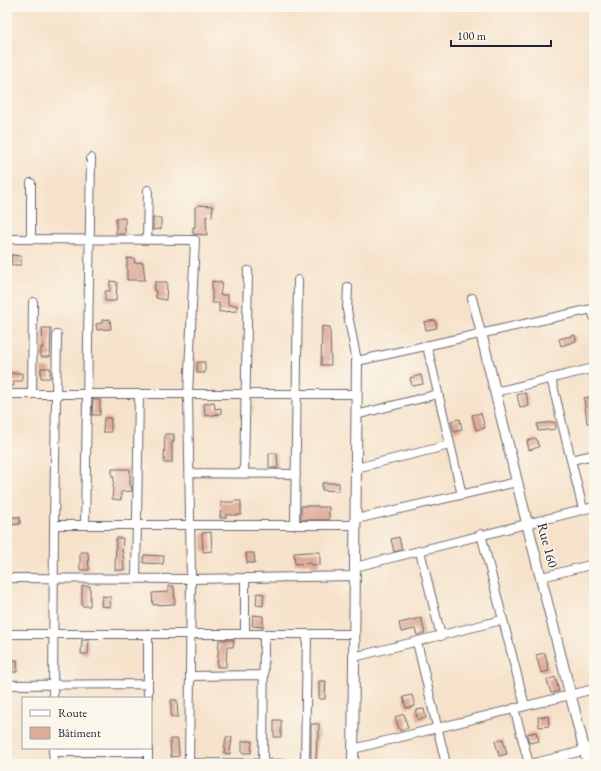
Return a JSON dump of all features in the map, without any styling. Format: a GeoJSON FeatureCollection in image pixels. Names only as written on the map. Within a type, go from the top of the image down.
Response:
{"type":"FeatureCollection","features":[{"type":"Feature","properties":{"kind":"street"},"geometry":{"type":"LineString","coordinates":[[85,525],[91,158]]}},
{"type":"Feature","properties":{"kind":"street"},"geometry":{"type":"LineString","coordinates":[[31,182],[31,239]]}},
{"type":"Feature","properties":{"kind":"street"},"geometry":{"type":"LineString","coordinates":[[147,240],[148,190]]}},
{"type":"Feature","properties":{"kind":"street"},"geometry":{"type":"LineString","coordinates":[[7,239],[195,240],[188,395],[191,578],[189,764],[305,764],[306,634]]}},
{"type":"Feature","properties":{"kind":"street"},"geometry":{"type":"LineString","coordinates":[[244,473],[248,271]]}},
{"type":"Feature","properties":{"kind":"street"},"geometry":{"type":"LineString","coordinates":[[295,525],[298,280]]}},
{"type":"Feature","properties":{"kind":"street"},"geometry":{"type":"LineString","coordinates":[[348,287],[347,310],[357,361],[353,764]]}},
{"type":"Feature","properties":{"kind":"street"},"geometry":{"type":"LineString","coordinates":[[472,298],[481,333]]}},
{"type":"Feature","properties":{"kind":"street"},"geometry":{"type":"LineString","coordinates":[[32,394],[33,302]]}},
{"type":"Feature","properties":{"kind":"street"},"geometry":{"type":"LineString","coordinates":[[357,361],[592,309],[594,317]]}},
{"type":"Feature","properties":{"kind":"street","name":"Rue 160"},"geometry":{"type":"LineString","coordinates":[[481,333],[527,523],[571,695],[590,749],[588,764]]}},
{"type":"Feature","properties":{"kind":"street"},"geometry":{"type":"LineString","coordinates":[[53,697],[57,335]]}},
{"type":"Feature","properties":{"kind":"street"},"geometry":{"type":"LineString","coordinates":[[427,346],[462,495]]}},
{"type":"Feature","properties":{"kind":"street"},"geometry":{"type":"LineString","coordinates":[[495,392],[594,368]]}},
{"type":"Feature","properties":{"kind":"street"},"geometry":{"type":"LineString","coordinates":[[551,378],[583,509]]}},
{"type":"Feature","properties":{"kind":"street"},"geometry":{"type":"LineString","coordinates":[[7,394],[357,394]]}},
{"type":"Feature","properties":{"kind":"street"},"geometry":{"type":"LineString","coordinates":[[356,415],[438,394]]}},
{"type":"Feature","properties":{"kind":"street"},"geometry":{"type":"LineString","coordinates":[[136,579],[139,395]]}},
{"type":"Feature","properties":{"kind":"street"},"geometry":{"type":"LineString","coordinates":[[356,468],[450,445]]}},
{"type":"Feature","properties":{"kind":"street"},"geometry":{"type":"LineString","coordinates":[[571,460],[594,455]]}},
{"type":"Feature","properties":{"kind":"street"},"geometry":{"type":"LineString","coordinates":[[190,473],[296,474]]}},
{"type":"Feature","properties":{"kind":"street"},"geometry":{"type":"LineString","coordinates":[[54,524],[295,525],[356,522],[517,482]]}},
{"type":"Feature","properties":{"kind":"street"},"geometry":{"type":"LineString","coordinates":[[7,578],[245,578],[355,571],[481,534],[594,506]]}},
{"type":"Feature","properties":{"kind":"street"},"geometry":{"type":"LineString","coordinates":[[481,534],[525,706]]}},
{"type":"Feature","properties":{"kind":"street"},"geometry":{"type":"LineString","coordinates":[[420,551],[441,636]]}},
{"type":"Feature","properties":{"kind":"street"},"geometry":{"type":"LineString","coordinates":[[542,577],[594,564]]}},
{"type":"Feature","properties":{"kind":"street"},"geometry":{"type":"LineString","coordinates":[[245,578],[245,634]]}},
{"type":"Feature","properties":{"kind":"street"},"geometry":{"type":"LineString","coordinates":[[354,657],[502,620]]}},
{"type":"Feature","properties":{"kind":"street"},"geometry":{"type":"LineString","coordinates":[[7,634],[354,634]]}},
{"type":"Feature","properties":{"kind":"street"},"geometry":{"type":"LineString","coordinates":[[148,634],[148,697]]}},
{"type":"Feature","properties":{"kind":"street"},"geometry":{"type":"LineString","coordinates":[[263,764],[264,634]]}},
{"type":"Feature","properties":{"kind":"street"},"geometry":{"type":"LineString","coordinates":[[417,642],[446,764]]}},
{"type":"Feature","properties":{"kind":"street"},"geometry":{"type":"LineString","coordinates":[[190,676],[264,675]]}},
{"type":"Feature","properties":{"kind":"street"},"geometry":{"type":"LineString","coordinates":[[7,685],[148,684]]}},
{"type":"Feature","properties":{"kind":"street"},"geometry":{"type":"LineString","coordinates":[[353,749],[594,689]]}},
{"type":"Feature","properties":{"kind":"street"},"geometry":{"type":"LineString","coordinates":[[514,708],[530,764],[590,749]]}},
{"type":"Feature","properties":{"kind":"street"},"geometry":{"type":"LineString","coordinates":[[54,764],[53,750],[148,750],[148,764]]}},
{"type":"Feature","properties":{"kind":"building"},"geometry":{"type":"Polygon","coordinates":[[[198,205],[213,206],[212,217],[206,216],[207,235],[193,234],[193,227],[195,227],[195,207],[198,205]]]}},
{"type":"Feature","properties":{"kind":"building"},"geometry":{"type":"Polygon","coordinates":[[[116,218],[125,218],[125,234],[116,234],[116,218]]]}},
{"type":"Feature","properties":{"kind":"building"},"geometry":{"type":"Polygon","coordinates":[[[153,218],[161,218],[161,229],[153,230],[153,218]]]}},
{"type":"Feature","properties":{"kind":"building"},"geometry":{"type":"Polygon","coordinates":[[[11,255],[21,256],[21,265],[11,265],[11,255]]]}},
{"type":"Feature","properties":{"kind":"building"},"geometry":{"type":"Polygon","coordinates":[[[127,258],[135,259],[134,263],[143,262],[145,280],[127,280],[127,258]]]}},
{"type":"Feature","properties":{"kind":"building"},"geometry":{"type":"Polygon","coordinates":[[[110,281],[117,282],[116,301],[105,301],[105,291],[110,291],[110,281]]]}},
{"type":"Feature","properties":{"kind":"building"},"geometry":{"type":"Polygon","coordinates":[[[212,281],[222,283],[220,295],[228,295],[228,305],[237,305],[237,311],[219,312],[219,303],[212,303],[212,281]]]}},
{"type":"Feature","properties":{"kind":"building"},"geometry":{"type":"Polygon","coordinates":[[[155,282],[167,282],[166,300],[156,298],[156,291],[154,291],[155,282]]]}},
{"type":"Feature","properties":{"kind":"building"},"geometry":{"type":"Polygon","coordinates":[[[110,319],[111,329],[97,330],[96,324],[102,323],[102,320],[110,319]]]}},
{"type":"Feature","properties":{"kind":"building"},"geometry":{"type":"Polygon","coordinates":[[[435,320],[437,328],[426,330],[424,322],[435,320]]]}},
{"type":"Feature","properties":{"kind":"building"},"geometry":{"type":"Polygon","coordinates":[[[322,326],[330,327],[331,365],[321,365],[322,326]]]}},
{"type":"Feature","properties":{"kind":"building"},"geometry":{"type":"Polygon","coordinates":[[[42,328],[51,328],[50,357],[41,357],[41,347],[43,348],[42,328]]]}},
{"type":"Feature","properties":{"kind":"building"},"geometry":{"type":"Polygon","coordinates":[[[575,335],[576,341],[561,346],[559,339],[575,335]]]}},
{"type":"Feature","properties":{"kind":"building"},"geometry":{"type":"Polygon","coordinates":[[[197,362],[205,362],[205,373],[197,373],[197,362]]]}},
{"type":"Feature","properties":{"kind":"building"},"geometry":{"type":"Polygon","coordinates":[[[41,368],[50,368],[50,378],[41,378],[41,368]]]}},
{"type":"Feature","properties":{"kind":"building"},"geometry":{"type":"Polygon","coordinates":[[[7,373],[22,373],[22,381],[14,381],[14,386],[7,386],[7,373]]]}},
{"type":"Feature","properties":{"kind":"building"},"geometry":{"type":"Polygon","coordinates":[[[421,375],[423,384],[412,386],[410,378],[421,375]]]}},
{"type":"Feature","properties":{"kind":"building"},"geometry":{"type":"Polygon","coordinates":[[[526,393],[529,406],[520,408],[517,395],[526,393]]]}},
{"type":"Feature","properties":{"kind":"building"},"geometry":{"type":"Polygon","coordinates":[[[593,396],[594,422],[587,423],[584,398],[593,396]]]}},
{"type":"Feature","properties":{"kind":"building"},"geometry":{"type":"Polygon","coordinates":[[[93,400],[100,400],[100,415],[92,415],[93,400]]]}},
{"type":"Feature","properties":{"kind":"building"},"geometry":{"type":"Polygon","coordinates":[[[214,402],[215,409],[221,408],[221,414],[205,416],[204,404],[214,402]]]}},
{"type":"Feature","properties":{"kind":"building"},"geometry":{"type":"Polygon","coordinates":[[[481,413],[485,428],[476,430],[472,415],[481,413]]]}},
{"type":"Feature","properties":{"kind":"building"},"geometry":{"type":"Polygon","coordinates":[[[104,418],[111,418],[111,432],[103,432],[104,418]]]}},
{"type":"Feature","properties":{"kind":"building"},"geometry":{"type":"Polygon","coordinates":[[[460,419],[462,430],[454,432],[451,421],[460,419]]]}},
{"type":"Feature","properties":{"kind":"building"},"geometry":{"type":"Polygon","coordinates":[[[555,422],[556,429],[538,431],[537,424],[555,422]]]}},
{"type":"Feature","properties":{"kind":"building"},"geometry":{"type":"Polygon","coordinates":[[[165,434],[174,434],[174,442],[172,442],[172,463],[164,463],[165,434]]]}},
{"type":"Feature","properties":{"kind":"building"},"geometry":{"type":"Polygon","coordinates":[[[536,438],[539,447],[529,450],[527,441],[536,438]]]}},
{"type":"Feature","properties":{"kind":"building"},"geometry":{"type":"Polygon","coordinates":[[[269,453],[277,453],[278,468],[269,468],[269,453]]]}},
{"type":"Feature","properties":{"kind":"building"},"geometry":{"type":"Polygon","coordinates":[[[112,469],[130,469],[130,485],[132,491],[121,492],[121,500],[112,499],[114,477],[112,477],[112,469]]]}},
{"type":"Feature","properties":{"kind":"building"},"geometry":{"type":"Polygon","coordinates":[[[322,483],[339,483],[339,491],[322,490],[322,483]]]}},
{"type":"Feature","properties":{"kind":"building"},"geometry":{"type":"Polygon","coordinates":[[[241,501],[241,515],[226,515],[226,518],[220,518],[221,502],[241,501]]]}},
{"type":"Feature","properties":{"kind":"building"},"geometry":{"type":"Polygon","coordinates":[[[301,506],[329,507],[329,520],[301,520],[301,506]]]}},
{"type":"Feature","properties":{"kind":"building"},"geometry":{"type":"Polygon","coordinates":[[[7,517],[20,517],[20,524],[7,525],[7,517]]]}},
{"type":"Feature","properties":{"kind":"building"},"geometry":{"type":"Polygon","coordinates":[[[211,532],[212,551],[203,552],[202,533],[211,532]]]}},
{"type":"Feature","properties":{"kind":"building"},"geometry":{"type":"Polygon","coordinates":[[[399,537],[402,550],[394,552],[391,539],[399,537]]]}},
{"type":"Feature","properties":{"kind":"building"},"geometry":{"type":"Polygon","coordinates":[[[116,538],[123,538],[122,552],[124,570],[115,570],[116,538]]]}},
{"type":"Feature","properties":{"kind":"building"},"geometry":{"type":"Polygon","coordinates":[[[80,552],[88,552],[89,570],[80,570],[80,552]]]}},
{"type":"Feature","properties":{"kind":"building"},"geometry":{"type":"Polygon","coordinates":[[[320,552],[320,565],[311,565],[311,563],[295,564],[294,553],[320,552]]]}},
{"type":"Feature","properties":{"kind":"building"},"geometry":{"type":"Polygon","coordinates":[[[246,553],[254,553],[255,563],[247,563],[246,553]]]}},
{"type":"Feature","properties":{"kind":"building"},"geometry":{"type":"Polygon","coordinates":[[[144,555],[164,556],[163,564],[143,563],[144,555]]]}},
{"type":"Feature","properties":{"kind":"building"},"geometry":{"type":"Polygon","coordinates":[[[82,586],[90,586],[90,606],[82,606],[82,586]]]}},
{"type":"Feature","properties":{"kind":"building"},"geometry":{"type":"Polygon","coordinates":[[[168,586],[174,586],[175,604],[153,605],[152,593],[168,592],[168,586]]]}},
{"type":"Feature","properties":{"kind":"building"},"geometry":{"type":"Polygon","coordinates":[[[257,593],[264,594],[263,606],[256,605],[257,593]]]}},
{"type":"Feature","properties":{"kind":"building"},"geometry":{"type":"Polygon","coordinates":[[[102,596],[111,597],[110,607],[101,606],[102,596]]]}},
{"type":"Feature","properties":{"kind":"building"},"geometry":{"type":"Polygon","coordinates":[[[253,615],[263,616],[263,627],[252,626],[253,615]]]}},
{"type":"Feature","properties":{"kind":"building"},"geometry":{"type":"Polygon","coordinates":[[[421,618],[425,633],[417,635],[415,629],[401,632],[399,623],[421,618]]]}},
{"type":"Feature","properties":{"kind":"building"},"geometry":{"type":"Polygon","coordinates":[[[82,640],[89,640],[88,654],[81,654],[82,640]]]}},
{"type":"Feature","properties":{"kind":"building"},"geometry":{"type":"Polygon","coordinates":[[[219,640],[234,640],[233,647],[227,647],[226,667],[217,667],[219,640]]]}},
{"type":"Feature","properties":{"kind":"building"},"geometry":{"type":"Polygon","coordinates":[[[545,653],[549,671],[541,673],[536,655],[545,653]]]}},
{"type":"Feature","properties":{"kind":"building"},"geometry":{"type":"Polygon","coordinates":[[[7,660],[17,660],[17,672],[7,672],[7,660]]]}},
{"type":"Feature","properties":{"kind":"building"},"geometry":{"type":"Polygon","coordinates":[[[555,677],[559,691],[551,693],[547,680],[555,677]]]}},
{"type":"Feature","properties":{"kind":"building"},"geometry":{"type":"Polygon","coordinates":[[[319,681],[326,681],[325,699],[319,699],[319,681]]]}},
{"type":"Feature","properties":{"kind":"building"},"geometry":{"type":"Polygon","coordinates":[[[412,695],[415,706],[406,708],[403,697],[412,695]]]}},
{"type":"Feature","properties":{"kind":"building"},"geometry":{"type":"Polygon","coordinates":[[[171,700],[177,700],[178,717],[171,717],[171,700]]]}},
{"type":"Feature","properties":{"kind":"building"},"geometry":{"type":"Polygon","coordinates":[[[424,709],[426,718],[418,720],[415,710],[424,709]]]}},
{"type":"Feature","properties":{"kind":"building"},"geometry":{"type":"Polygon","coordinates":[[[404,714],[408,728],[400,731],[395,717],[404,714]]]}},
{"type":"Feature","properties":{"kind":"building"},"geometry":{"type":"Polygon","coordinates":[[[548,716],[549,726],[539,727],[538,717],[548,716]]]}},
{"type":"Feature","properties":{"kind":"building"},"geometry":{"type":"Polygon","coordinates":[[[274,720],[281,720],[281,737],[274,737],[274,720]]]}},
{"type":"Feature","properties":{"kind":"building"},"geometry":{"type":"Polygon","coordinates":[[[311,724],[319,724],[319,739],[317,739],[316,760],[311,760],[311,724]]]}},
{"type":"Feature","properties":{"kind":"building"},"geometry":{"type":"Polygon","coordinates":[[[536,732],[539,741],[529,743],[527,734],[536,732]]]}},
{"type":"Feature","properties":{"kind":"building"},"geometry":{"type":"Polygon","coordinates":[[[226,737],[232,737],[230,754],[224,753],[226,737]]]}},
{"type":"Feature","properties":{"kind":"building"},"geometry":{"type":"Polygon","coordinates":[[[170,739],[178,739],[179,756],[171,757],[170,739]]]}},
{"type":"Feature","properties":{"kind":"building"},"geometry":{"type":"Polygon","coordinates":[[[503,739],[507,754],[499,756],[495,741],[503,739]]]}},
{"type":"Feature","properties":{"kind":"building"},"geometry":{"type":"Polygon","coordinates":[[[242,741],[252,741],[251,753],[242,753],[242,741]]]}}]}
